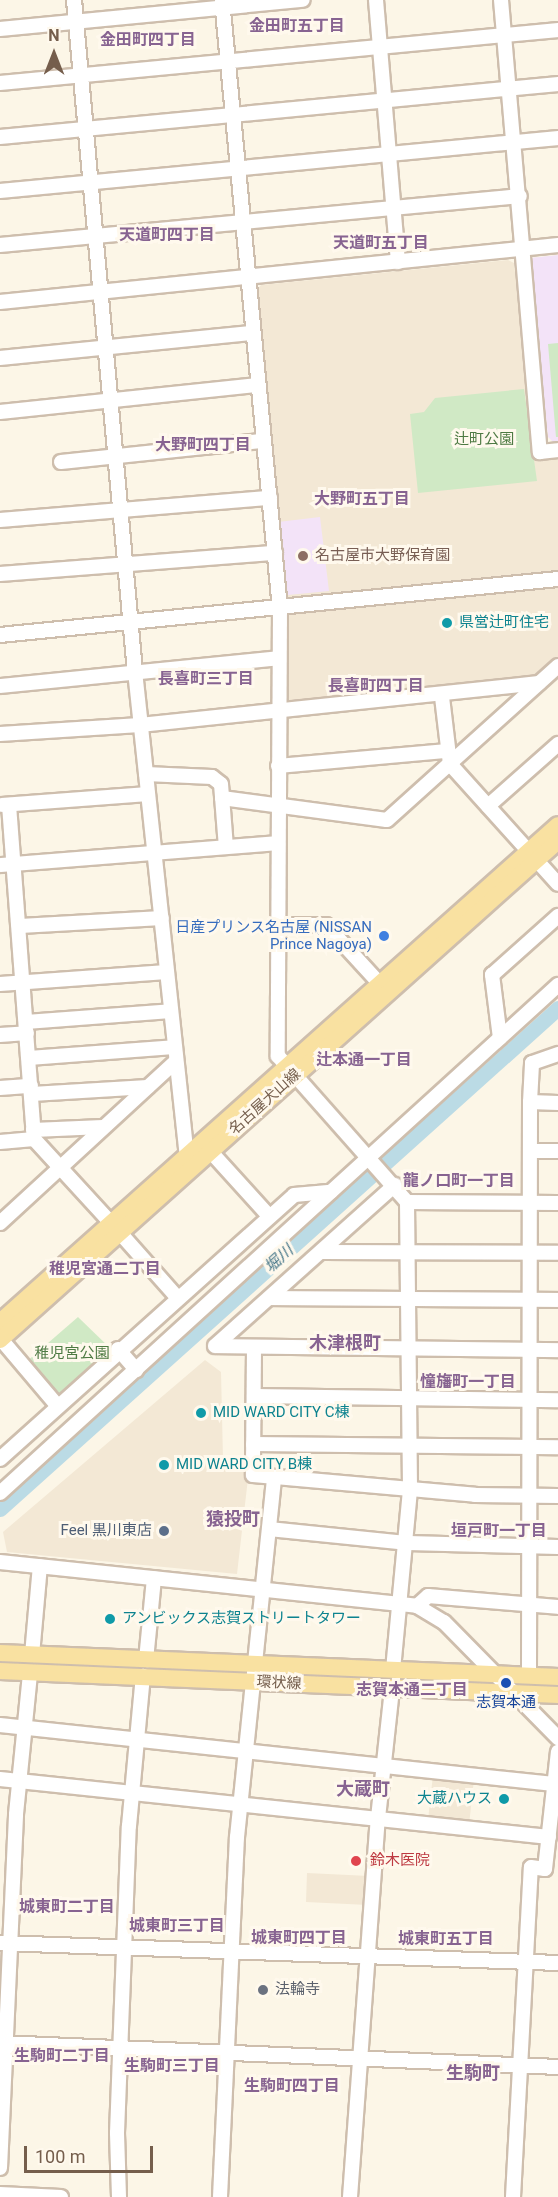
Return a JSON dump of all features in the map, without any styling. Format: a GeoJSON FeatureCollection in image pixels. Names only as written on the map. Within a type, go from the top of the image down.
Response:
{"type":"FeatureCollection","features":[{"type":"Feature","properties":{"kind":"main road","name":"名古屋犬山線"},"geometry":{"type":"LineString","coordinates":[[0,1335],[116,1229],[187,1157],[290,1071],[532,856],[558,825]]}},
{"type":"Feature","properties":{"kind":"main road","name":"名古屋犬山線"},"geometry":{"type":"LineString","coordinates":[[116,1229],[211,1152],[380,984],[532,856],[558,841]]}},
{"type":"Feature","properties":{"kind":"main road","name":"環状線"},"geometry":{"type":"LineString","coordinates":[[0,1653],[32,1654],[252,1682],[558,1695]]}},
{"type":"Feature","properties":{"kind":"main road","name":"環状線"},"geometry":{"type":"LineString","coordinates":[[0,1671],[30,1673],[255,1664],[558,1677]]}},
{"type":"Feature","properties":{"kind":"street"},"geometry":{"type":"LineString","coordinates":[[74,0],[128,562],[140,725],[156,853],[175,1062],[187,1157]]}},
{"type":"Feature","properties":{"kind":"street"},"geometry":{"type":"LineString","coordinates":[[0,29],[222,4],[303,0]]}},
{"type":"Feature","properties":{"kind":"street"},"geometry":{"type":"LineString","coordinates":[[376,0],[384,101],[391,154],[398,262]]}},
{"type":"Feature","properties":{"kind":"street"},"geometry":{"type":"LineString","coordinates":[[501,0],[520,196],[540,452],[558,450]]}},
{"type":"Feature","properties":{"kind":"street"},"geometry":{"type":"LineString","coordinates":[[222,4],[255,385],[270,498],[280,609],[278,1056],[392,1180],[407,1202],[408,1445],[411,1490],[408,1543],[393,1670]]}},
{"type":"Feature","properties":{"kind":"street"},"geometry":{"type":"LineString","coordinates":[[0,83],[558,30]]}},
{"type":"Feature","properties":{"kind":"street"},"geometry":{"type":"LineString","coordinates":[[0,137],[558,84]]}},
{"type":"Feature","properties":{"kind":"street"},"geometry":{"type":"LineString","coordinates":[[0,191],[558,138]]}},
{"type":"Feature","properties":{"kind":"street"},"geometry":{"type":"LineString","coordinates":[[0,245],[241,219],[520,196]]}},
{"type":"Feature","properties":{"kind":"street"},"geometry":{"type":"LineString","coordinates":[[0,302],[558,245]]}},
{"type":"Feature","properties":{"kind":"street"},"geometry":{"type":"LineString","coordinates":[[0,358],[251,333]]}},
{"type":"Feature","properties":{"kind":"street"},"geometry":{"type":"LineString","coordinates":[[0,412],[112,402],[255,385]]}},
{"type":"Feature","properties":{"kind":"street"},"geometry":{"type":"LineString","coordinates":[[61,462],[118,454],[261,441]]}},
{"type":"Feature","properties":{"kind":"street"},"geometry":{"type":"LineString","coordinates":[[0,520],[123,508],[270,498]]}},
{"type":"Feature","properties":{"kind":"street"},"geometry":{"type":"LineString","coordinates":[[0,574],[128,562],[275,553]]}},
{"type":"Feature","properties":{"kind":"street"},"geometry":{"type":"LineString","coordinates":[[0,635],[280,609],[558,579]]}},
{"type":"Feature","properties":{"kind":"street"},"geometry":{"type":"LineString","coordinates":[[0,686],[279,658]]}},
{"type":"Feature","properties":{"kind":"street"},"geometry":{"type":"LineString","coordinates":[[222,798],[278,803],[387,820],[448,758],[558,666]]}},
{"type":"Feature","properties":{"kind":"street"},"geometry":{"type":"LineString","coordinates":[[0,734],[140,725],[442,697],[539,683]]}},
{"type":"Feature","properties":{"kind":"street"},"geometry":{"type":"LineString","coordinates":[[442,697],[448,758],[558,884]]}},
{"type":"Feature","properties":{"kind":"street"},"geometry":{"type":"LineString","coordinates":[[488,806],[558,744]]}},
{"type":"Feature","properties":{"kind":"street"},"geometry":{"type":"LineString","coordinates":[[278,766],[448,758]]}},
{"type":"Feature","properties":{"kind":"street"},"geometry":{"type":"LineString","coordinates":[[146,774],[212,777],[221,784],[226,847]]}},
{"type":"Feature","properties":{"kind":"street"},"geometry":{"type":"LineString","coordinates":[[148,794],[5,805],[7,864],[20,926],[33,1134],[177,1297]]}},
{"type":"Feature","properties":{"kind":"street"},"geometry":{"type":"LineString","coordinates":[[7,864],[278,843]]}},
{"type":"Feature","properties":{"kind":"street"},"geometry":{"type":"LineString","coordinates":[[500,1038],[492,975],[558,916]]}},
{"type":"Feature","properties":{"kind":"street"},"geometry":{"type":"LineString","coordinates":[[20,926],[162,918]]}},
{"type":"Feature","properties":{"kind":"street"},"geometry":{"type":"LineString","coordinates":[[278,925],[326,925],[380,984]]}},
{"type":"Feature","properties":{"kind":"street"},"geometry":{"type":"LineString","coordinates":[[0,984],[167,972]]}},
{"type":"Feature","properties":{"kind":"street"},"geometry":{"type":"LineString","coordinates":[[0,1493],[331,1192],[371,1159],[558,985]]}},
{"type":"Feature","properties":{"kind":"street"},"geometry":{"type":"LineString","coordinates":[[0,1035],[27,1027],[171,1011]]}},
{"type":"Feature","properties":{"kind":"street"},"geometry":{"type":"LineString","coordinates":[[29,1058],[174,1047]]}},
{"type":"Feature","properties":{"kind":"street"},"geometry":{"type":"LineString","coordinates":[[530,1675],[530,1102],[532,1063],[558,1054]]}},
{"type":"Feature","properties":{"kind":"street"},"geometry":{"type":"LineString","coordinates":[[1,1221],[175,1062]]}},
{"type":"Feature","properties":{"kind":"street"},"geometry":{"type":"LineString","coordinates":[[0,1088],[32,1090],[148,1087]]}},
{"type":"Feature","properties":{"kind":"street"},"geometry":{"type":"LineString","coordinates":[[530,1102],[558,1103]]}},
{"type":"Feature","properties":{"kind":"street"},"geometry":{"type":"LineString","coordinates":[[0,1142],[33,1134],[104,1127]]}},
{"type":"Feature","properties":{"kind":"street"},"geometry":{"type":"LineString","coordinates":[[531,1151],[558,1151]]}},
{"type":"Feature","properties":{"kind":"street"},"geometry":{"type":"LineString","coordinates":[[211,1152],[269,1216]]}},
{"type":"Feature","properties":{"kind":"street"},"geometry":{"type":"LineString","coordinates":[[392,1180],[323,1251],[215,1346],[254,1350],[558,1350]]}},
{"type":"Feature","properties":{"kind":"street"},"geometry":{"type":"LineString","coordinates":[[0,1459],[56,1404],[294,1195],[331,1192]]}},
{"type":"Feature","properties":{"kind":"street"},"geometry":{"type":"LineString","coordinates":[[407,1202],[558,1203]]}},
{"type":"Feature","properties":{"kind":"street"},"geometry":{"type":"LineString","coordinates":[[323,1251],[558,1253]]}},
{"type":"Feature","properties":{"kind":"street"},"geometry":{"type":"LineString","coordinates":[[270,1298],[558,1300]]}},
{"type":"Feature","properties":{"kind":"street"},"geometry":{"type":"LineString","coordinates":[[0,1335],[56,1404]]}},
{"type":"Feature","properties":{"kind":"street"},"geometry":{"type":"LineString","coordinates":[[118,1349],[136,1370]]}},
{"type":"Feature","properties":{"kind":"street"},"geometry":{"type":"LineString","coordinates":[[254,1350],[253,1475],[411,1490],[558,1496]]}},
{"type":"Feature","properties":{"kind":"street"},"geometry":{"type":"LineString","coordinates":[[254,1396],[558,1400]]}},
{"type":"Feature","properties":{"kind":"street"},"geometry":{"type":"LineString","coordinates":[[253,1444],[558,1447]]}},
{"type":"Feature","properties":{"kind":"street"},"geometry":{"type":"LineString","coordinates":[[220,2197],[229,2053],[237,1837],[274,1477]]}},
{"type":"Feature","properties":{"kind":"street"},"geometry":{"type":"LineString","coordinates":[[269,1529],[408,1543],[558,1547]]}},
{"type":"Feature","properties":{"kind":"street"},"geometry":{"type":"LineString","coordinates":[[0,1562],[417,1606],[444,1622],[558,1738]]}},
{"type":"Feature","properties":{"kind":"street"},"geometry":{"type":"LineString","coordinates":[[32,1654],[40,1566]]}},
{"type":"Feature","properties":{"kind":"street"},"geometry":{"type":"LineString","coordinates":[[119,2197],[120,2048],[124,1948],[136,1737],[154,1578]]}},
{"type":"Feature","properties":{"kind":"street"},"geometry":{"type":"LineString","coordinates":[[417,1606],[428,1596],[558,1607]]}},
{"type":"Feature","properties":{"kind":"street"},"geometry":{"type":"LineString","coordinates":[[0,2168],[5,1943],[18,1781],[30,1673]]}},
{"type":"Feature","properties":{"kind":"street"},"geometry":{"type":"LineString","coordinates":[[350,2197],[382,1765],[392,1689]]}},
{"type":"Feature","properties":{"kind":"street"},"geometry":{"type":"LineString","coordinates":[[0,1725],[136,1737],[554,1784]]}},
{"type":"Feature","properties":{"kind":"street"},"geometry":{"type":"LineString","coordinates":[[513,2197],[524,1962],[531,1867],[545,1869],[558,1752]]}},
{"type":"Feature","properties":{"kind":"street"},"geometry":{"type":"LineString","coordinates":[[0,1779],[549,1837]]}},
{"type":"Feature","properties":{"kind":"street"},"geometry":{"type":"LineString","coordinates":[[5,1943],[368,1958],[558,1963]]}},
{"type":"Feature","properties":{"kind":"street"},"geometry":{"type":"LineString","coordinates":[[3,2043],[558,2067]]}},
{"type":"Feature","properties":{"kind":"street"},"geometry":{"type":"LineString","coordinates":[[0,2194],[61,2197]]}},
{"type":"Feature","properties":{"kind":"shaded area"},"geometry":{"type":"Polygon","coordinates":[[[558,255],[558,442],[553,442],[548,437],[530,258],[558,255]]]}},
{"type":"Feature","properties":{"kind":"shaded area","name":"県営辻町住宅"},"geometry":{"type":"Polygon","coordinates":[[[508,260],[514,263],[535,458],[558,456],[558,664],[539,680],[289,704],[256,291],[261,285],[508,260]]]}},
{"type":"Feature","properties":{"kind":"shaded area","name":"名古屋市大野保育園"},"geometry":{"type":"Polygon","coordinates":[[[320,517],[329,591],[288,595],[278,522],[320,517]]]}},
{"type":"Feature","properties":{"kind":"shaded area"},"geometry":{"type":"Polygon","coordinates":[[[205,1360],[221,1372],[223,1459],[250,1461],[237,1574],[7,1552],[3,1532],[205,1360]]]}},
{"type":"Feature","properties":{"kind":"shaded area"},"geometry":{"type":"Polygon","coordinates":[[[433,1775],[474,1779],[469,1825],[428,1820],[433,1775]]]}},
{"type":"Feature","properties":{"kind":"shaded area"},"geometry":{"type":"Polygon","coordinates":[[[307,1873],[369,1876],[368,1905],[306,1902],[307,1873]]]}},
{"type":"Feature","properties":{"kind":"green space"},"geometry":{"type":"Polygon","coordinates":[[[558,343],[558,437],[556,437],[548,344],[558,343]]]}},
{"type":"Feature","properties":{"kind":"green space","name":"辻町公園"},"geometry":{"type":"Polygon","coordinates":[[[524,389],[537,481],[418,493],[410,414],[424,412],[435,398],[524,389]]]}},
{"type":"Feature","properties":{"kind":"green space","name":"稚児宮公園"},"geometry":{"type":"Polygon","coordinates":[[[78,1317],[112,1350],[59,1398],[25,1363],[78,1317]]]}},
{"type":"Feature","properties":{"kind":"waterway","name":"堀川"},"geometry":{"type":"LineString","coordinates":[[0,1509],[558,1008]]}},
{"type":"Feature","properties":{"kind":"place","name":"名古屋市大野保育園"},"geometry":{"type":"Point","coordinates":[303,556]}},
{"type":"Feature","properties":{"kind":"place","name":"県営辻町住宅"},"geometry":{"type":"Point","coordinates":[447,623]}},
{"type":"Feature","properties":{"kind":"place","name":"日産プリンス名古屋 (NISSAN Prince Nagoya)"},"geometry":{"type":"Point","coordinates":[384,936]}},
{"type":"Feature","properties":{"kind":"place","name":"MID WARD CITY C棟"},"geometry":{"type":"Point","coordinates":[201,1413]}},
{"type":"Feature","properties":{"kind":"place","name":"MID WARD CITY B棟"},"geometry":{"type":"Point","coordinates":[164,1465]}},
{"type":"Feature","properties":{"kind":"place","name":"Feel 黒川東店"},"geometry":{"type":"Point","coordinates":[164,1531]}},
{"type":"Feature","properties":{"kind":"place","name":"アンビックス志賀ストリートタワー"},"geometry":{"type":"Point","coordinates":[110,1619]}},
{"type":"Feature","properties":{"kind":"place","name":"志賀本通"},"geometry":{"type":"Point","coordinates":[506,1683]}},
{"type":"Feature","properties":{"kind":"place","name":"大蔵ハウス"},"geometry":{"type":"Point","coordinates":[504,1799]}},
{"type":"Feature","properties":{"kind":"place","name":"鈴木医院"},"geometry":{"type":"Point","coordinates":[356,1861]}},
{"type":"Feature","properties":{"kind":"place","name":"法輪寺"},"geometry":{"type":"Point","coordinates":[263,1990]}},
{"type":"Feature","properties":{"kind":"district","name":"金田町五丁目"},"geometry":{"type":"Point","coordinates":[297,26]}},
{"type":"Feature","properties":{"kind":"district","name":"金田町四丁目"},"geometry":{"type":"Point","coordinates":[148,40]}},
{"type":"Feature","properties":{"kind":"district","name":"天道町四丁目"},"geometry":{"type":"Point","coordinates":[167,235]}},
{"type":"Feature","properties":{"kind":"district","name":"天道町五丁目"},"geometry":{"type":"Point","coordinates":[381,243]}},
{"type":"Feature","properties":{"kind":"district","name":"大野町四丁目"},"geometry":{"type":"Point","coordinates":[203,445]}},
{"type":"Feature","properties":{"kind":"district","name":"大野町五丁目"},"geometry":{"type":"Point","coordinates":[362,499]}},
{"type":"Feature","properties":{"kind":"district","name":"長喜町三丁目"},"geometry":{"type":"Point","coordinates":[206,679]}},
{"type":"Feature","properties":{"kind":"district","name":"長喜町四丁目"},"geometry":{"type":"Point","coordinates":[376,686]}},
{"type":"Feature","properties":{"kind":"district","name":"辻本通一丁目"},"geometry":{"type":"Point","coordinates":[364,1060]}},
{"type":"Feature","properties":{"kind":"district","name":"龍ノ口町一丁目"},"geometry":{"type":"Point","coordinates":[459,1181]}},
{"type":"Feature","properties":{"kind":"district","name":"稚児宮通二丁目"},"geometry":{"type":"Point","coordinates":[105,1269]}},
{"type":"Feature","properties":{"kind":"district","name":"木津根町"},"geometry":{"type":"Point","coordinates":[345,1343]}},
{"type":"Feature","properties":{"kind":"district","name":"憧旛町一丁目"},"geometry":{"type":"Point","coordinates":[468,1382]}},
{"type":"Feature","properties":{"kind":"district","name":"猿投町"},"geometry":{"type":"Point","coordinates":[233,1519]}},
{"type":"Feature","properties":{"kind":"district","name":"垣戸町一丁目"},"geometry":{"type":"Point","coordinates":[499,1531]}},
{"type":"Feature","properties":{"kind":"district","name":"志賀本通二丁目"},"geometry":{"type":"Point","coordinates":[412,1690]}},
{"type":"Feature","properties":{"kind":"district","name":"大蔵町"},"geometry":{"type":"Point","coordinates":[363,1789]}},
{"type":"Feature","properties":{"kind":"district","name":"城東町二丁目"},"geometry":{"type":"Point","coordinates":[67,1907]}},
{"type":"Feature","properties":{"kind":"district","name":"城東町三丁目"},"geometry":{"type":"Point","coordinates":[177,1926]}},
{"type":"Feature","properties":{"kind":"district","name":"城東町四丁目"},"geometry":{"type":"Point","coordinates":[299,1938]}},
{"type":"Feature","properties":{"kind":"district","name":"城東町五丁目"},"geometry":{"type":"Point","coordinates":[446,1939]}},
{"type":"Feature","properties":{"kind":"district","name":"生駒町二丁目"},"geometry":{"type":"Point","coordinates":[62,2056]}},
{"type":"Feature","properties":{"kind":"district","name":"生駒町三丁目"},"geometry":{"type":"Point","coordinates":[172,2066]}},
{"type":"Feature","properties":{"kind":"district","name":"生駒町"},"geometry":{"type":"Point","coordinates":[473,2073]}},
{"type":"Feature","properties":{"kind":"district","name":"生駒町四丁目"},"geometry":{"type":"Point","coordinates":[292,2086]}}]}
